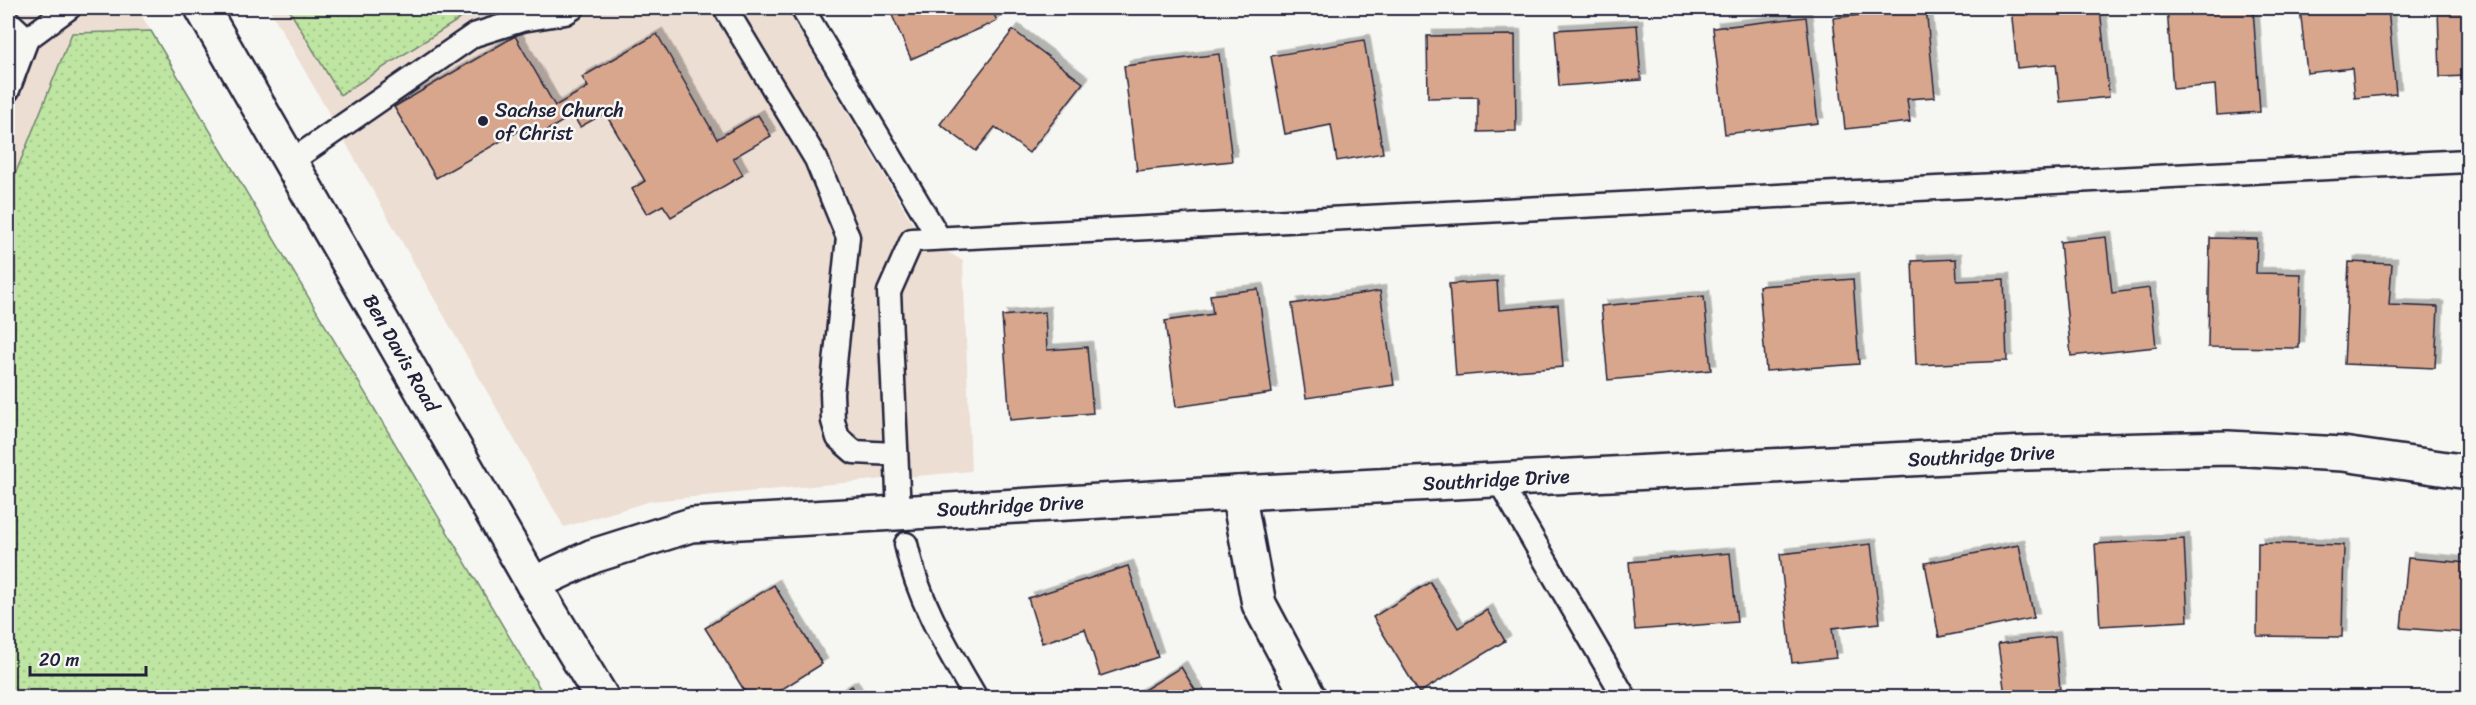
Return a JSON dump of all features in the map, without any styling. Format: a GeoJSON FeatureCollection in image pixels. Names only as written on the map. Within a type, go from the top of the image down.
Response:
{"type":"FeatureCollection","features":[{"type":"Feature","properties":{"kind":"street","name":"Ben Davis Road"},"geometry":{"type":"LineString","coordinates":[[202,8],[533,584],[602,698]]}},
{"type":"Feature","properties":{"kind":"street","name":"Southridge Drive"},"geometry":{"type":"LineString","coordinates":[[533,584],[593,556],[691,525],[1238,493],[2026,453],[2228,448],[2343,454],[2469,472]]}},
{"type":"Feature","properties":{"kind":"street"},"geometry":{"type":"LineString","coordinates":[[1238,493],[1258,604],[1309,698]]}},
{"type":"Feature","properties":{"kind":"lane"},"geometry":{"type":"LineString","coordinates":[[8,90],[27,39],[69,8]]}},
{"type":"Feature","properties":{"kind":"lane"},"geometry":{"type":"LineString","coordinates":[[290,162],[474,35],[522,21],[565,13],[573,8]]}},
{"type":"Feature","properties":{"kind":"lane"},"geometry":{"type":"LineString","coordinates":[[725,8],[816,159],[848,237],[832,393],[833,421],[838,438],[854,452],[895,454]]}},
{"type":"Feature","properties":{"kind":"lane"},"geometry":{"type":"LineString","coordinates":[[802,8],[939,238]]}},
{"type":"Feature","properties":{"kind":"lane"},"geometry":{"type":"LineString","coordinates":[[8,21],[27,39]]}},
{"type":"Feature","properties":{"kind":"lane"},"geometry":{"type":"LineString","coordinates":[[899,513],[889,292],[912,240],[2469,160]]}},
{"type":"Feature","properties":{"kind":"lane"},"geometry":{"type":"LineString","coordinates":[[1499,481],[1625,698]]}},
{"type":"Feature","properties":{"kind":"lane"},"geometry":{"type":"LineString","coordinates":[[906,544],[911,570],[932,624],[976,698]]}},
{"type":"Feature","properties":{"kind":"shaded area"},"geometry":{"type":"Polygon","coordinates":[[[8,8],[137,8],[151,31],[72,33],[8,192],[8,8]]]}},
{"type":"Feature","properties":{"kind":"shaded area"},"geometry":{"type":"Polygon","coordinates":[[[269,8],[786,8],[920,236],[963,261],[971,471],[651,501],[564,527],[269,8]]]}},
{"type":"Feature","properties":{"kind":"green space"},"geometry":{"type":"Polygon","coordinates":[[[288,8],[477,8],[340,95],[288,8]]]}},
{"type":"Feature","properties":{"kind":"green space"},"geometry":{"type":"Polygon","coordinates":[[[151,31],[545,697],[8,697],[8,192],[72,33],[151,31]]]}},
{"type":"Feature","properties":{"kind":"building"},"geometry":{"type":"Polygon","coordinates":[[[889,8],[991,8],[997,21],[911,59],[889,8]]]}},
{"type":"Feature","properties":{"kind":"building"},"geometry":{"type":"Polygon","coordinates":[[[1926,8],[1935,97],[1907,99],[1910,122],[1845,129],[1833,18],[1926,8]]]}},
{"type":"Feature","properties":{"kind":"building"},"geometry":{"type":"Polygon","coordinates":[[[2011,8],[2100,8],[2109,97],[2060,102],[2056,64],[2017,68],[2011,8]]]}},
{"type":"Feature","properties":{"kind":"building"},"geometry":{"type":"Polygon","coordinates":[[[2167,8],[2253,8],[2260,112],[2217,115],[2215,85],[2173,89],[2167,8]]]}},
{"type":"Feature","properties":{"kind":"building"},"geometry":{"type":"Polygon","coordinates":[[[2300,8],[2388,8],[2396,94],[2355,98],[2352,68],[2307,73],[2300,8]]]}},
{"type":"Feature","properties":{"kind":"building"},"geometry":{"type":"Polygon","coordinates":[[[2438,8],[2468,8],[2468,76],[2440,77],[2438,8]]]}},
{"type":"Feature","properties":{"kind":"building"},"geometry":{"type":"Polygon","coordinates":[[[1806,17],[1818,123],[1725,134],[1713,28],[1806,17]]]}},
{"type":"Feature","properties":{"kind":"building"},"geometry":{"type":"Polygon","coordinates":[[[1637,25],[1641,80],[1559,86],[1555,30],[1637,25]]]}},
{"type":"Feature","properties":{"kind":"building"},"geometry":{"type":"Polygon","coordinates":[[[1013,30],[1083,83],[1029,153],[995,127],[976,151],[940,124],[1013,30]]]}},
{"type":"Feature","properties":{"kind":"building","name":"Sachse Church of Christ"},"geometry":{"type":"Polygon","coordinates":[[[657,34],[717,139],[758,115],[771,136],[733,158],[743,175],[671,217],[663,205],[647,214],[632,189],[645,181],[605,113],[580,127],[573,115],[531,140],[524,128],[436,178],[394,107],[515,36],[555,106],[588,87],[582,77],[657,34]]]}},
{"type":"Feature","properties":{"kind":"building"},"geometry":{"type":"Polygon","coordinates":[[[1515,35],[1516,131],[1478,132],[1478,97],[1428,98],[1427,36],[1515,35]]]}},
{"type":"Feature","properties":{"kind":"building"},"geometry":{"type":"Polygon","coordinates":[[[1364,40],[1383,153],[1337,161],[1331,125],[1285,134],[1271,56],[1364,40]]]}},
{"type":"Feature","properties":{"kind":"building"},"geometry":{"type":"Polygon","coordinates":[[[1219,54],[1232,161],[1137,171],[1124,66],[1219,54]]]}},
{"type":"Feature","properties":{"kind":"building"},"geometry":{"type":"Polygon","coordinates":[[[2106,237],[2112,293],[2150,288],[2156,347],[2071,356],[2060,242],[2106,237]]]}},
{"type":"Feature","properties":{"kind":"building"},"geometry":{"type":"Polygon","coordinates":[[[2210,238],[2257,239],[2256,273],[2301,274],[2299,348],[2208,347],[2210,238]]]}},
{"type":"Feature","properties":{"kind":"building"},"geometry":{"type":"Polygon","coordinates":[[[1956,259],[1957,281],[2004,279],[2007,361],[1916,365],[1912,261],[1956,259]]]}},
{"type":"Feature","properties":{"kind":"building"},"geometry":{"type":"Polygon","coordinates":[[[2349,262],[2392,264],[2389,305],[2438,307],[2435,368],[2344,364],[2349,262]]]}},
{"type":"Feature","properties":{"kind":"building"},"geometry":{"type":"Polygon","coordinates":[[[1853,279],[1859,364],[1766,371],[1759,286],[1853,279]]]}},
{"type":"Feature","properties":{"kind":"building"},"geometry":{"type":"Polygon","coordinates":[[[1497,281],[1499,310],[1558,305],[1563,367],[1456,376],[1449,284],[1497,281]]]}},
{"type":"Feature","properties":{"kind":"building"},"geometry":{"type":"Polygon","coordinates":[[[1258,289],[1272,393],[1176,407],[1165,321],[1213,314],[1210,295],[1258,289]]]}},
{"type":"Feature","properties":{"kind":"building"},"geometry":{"type":"Polygon","coordinates":[[[1380,291],[1394,385],[1306,398],[1292,304],[1380,291]]]}},
{"type":"Feature","properties":{"kind":"building"},"geometry":{"type":"Polygon","coordinates":[[[1704,296],[1711,370],[1608,380],[1601,306],[1704,296]]]}},
{"type":"Feature","properties":{"kind":"building"},"geometry":{"type":"Polygon","coordinates":[[[1045,312],[1047,350],[1087,347],[1093,413],[1010,420],[1002,316],[1045,312]]]}},
{"type":"Feature","properties":{"kind":"building"},"geometry":{"type":"Polygon","coordinates":[[[2184,539],[2188,621],[2100,626],[2095,544],[2184,539]]]}},
{"type":"Feature","properties":{"kind":"building"},"geometry":{"type":"Polygon","coordinates":[[[2258,543],[2344,545],[2342,637],[2257,636],[2258,543]]]}},
{"type":"Feature","properties":{"kind":"building"},"geometry":{"type":"Polygon","coordinates":[[[1871,544],[1880,623],[1832,628],[1836,658],[1792,663],[1780,554],[1871,544]]]}},
{"type":"Feature","properties":{"kind":"building"},"geometry":{"type":"Polygon","coordinates":[[[2019,545],[2034,618],[1939,637],[1925,563],[2019,545]]]}},
{"type":"Feature","properties":{"kind":"building"},"geometry":{"type":"Polygon","coordinates":[[[1730,553],[1737,622],[1635,630],[1629,562],[1730,553]]]}},
{"type":"Feature","properties":{"kind":"building"},"geometry":{"type":"Polygon","coordinates":[[[2408,558],[2468,563],[2468,633],[2401,628],[2408,558]]]}},
{"type":"Feature","properties":{"kind":"building"},"geometry":{"type":"Polygon","coordinates":[[[1128,566],[1158,657],[1100,676],[1085,629],[1042,643],[1028,598],[1128,566]]]}},
{"type":"Feature","properties":{"kind":"building"},"geometry":{"type":"Polygon","coordinates":[[[1430,582],[1458,628],[1487,610],[1505,641],[1419,693],[1373,617],[1430,582]]]}},
{"type":"Feature","properties":{"kind":"building"},"geometry":{"type":"Polygon","coordinates":[[[774,585],[822,664],[768,698],[749,698],[705,628],[774,585]]]}},
{"type":"Feature","properties":{"kind":"building"},"geometry":{"type":"Polygon","coordinates":[[[2055,637],[2060,689],[2005,695],[1998,644],[2055,637]]]}},
{"type":"Feature","properties":{"kind":"building"},"geometry":{"type":"Polygon","coordinates":[[[1181,667],[1200,698],[1131,698],[1181,667]]]}},
{"type":"Feature","properties":{"kind":"building"},"geometry":{"type":"Polygon","coordinates":[[[852,686],[859,698],[832,698],[852,686]]]}},
{"type":"Feature","properties":{"kind":"place","name":"Sachse Church of Christ"},"geometry":{"type":"Point","coordinates":[483,121]}}]}
